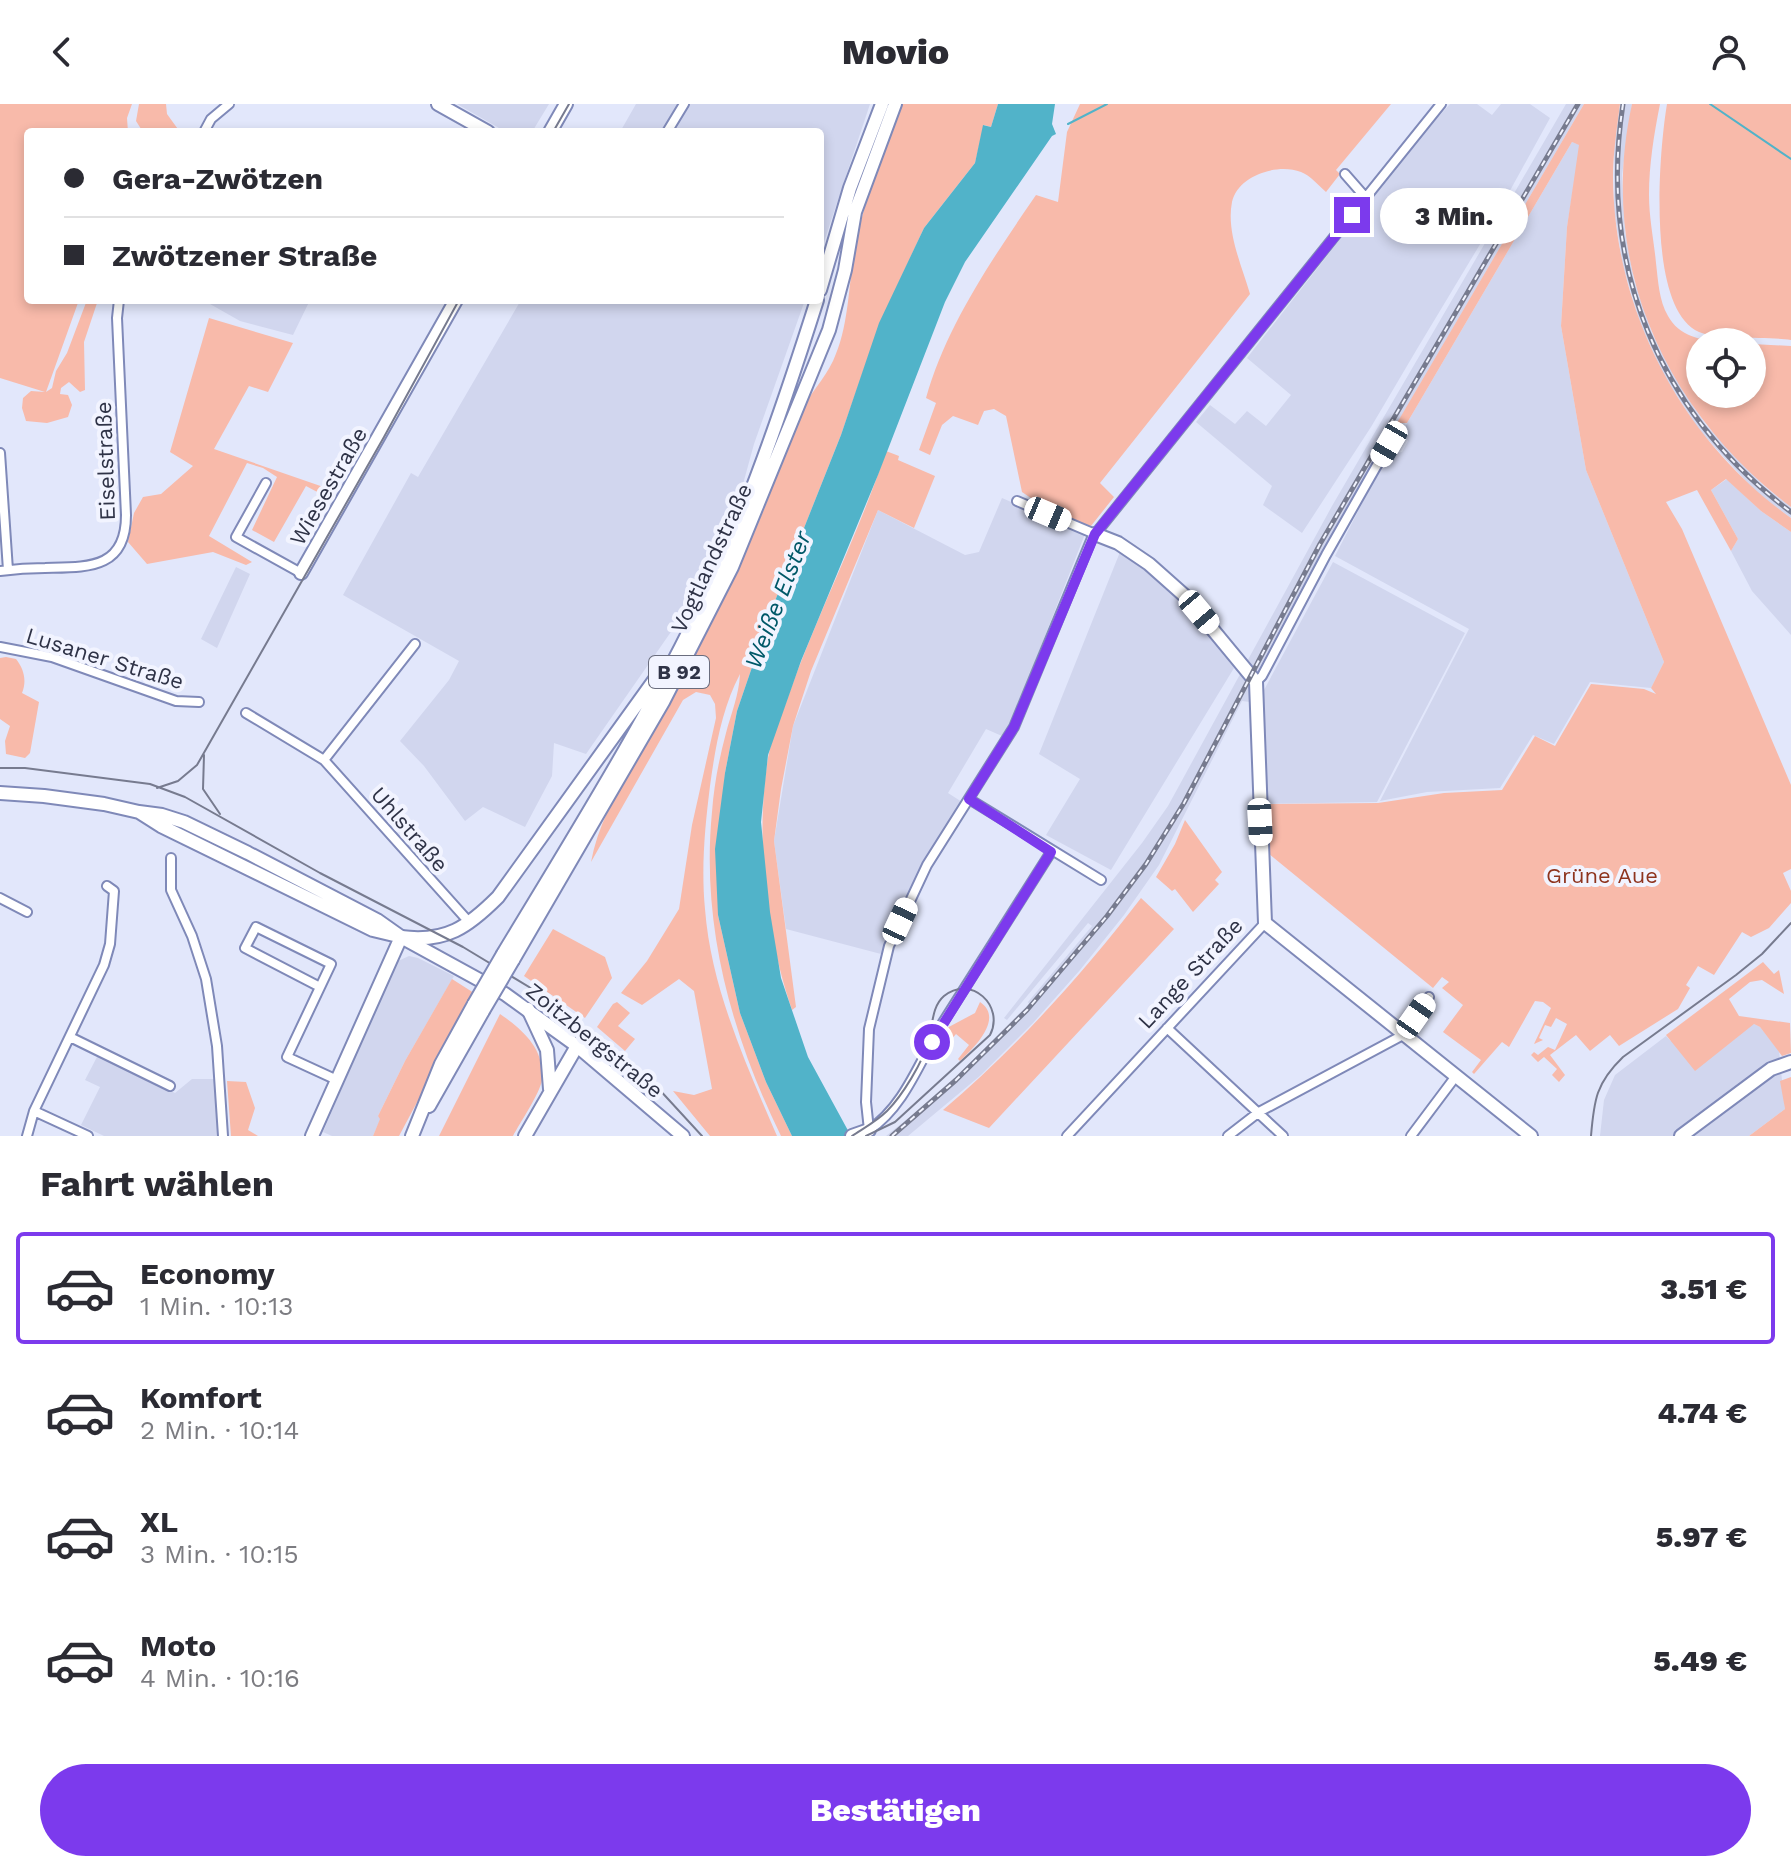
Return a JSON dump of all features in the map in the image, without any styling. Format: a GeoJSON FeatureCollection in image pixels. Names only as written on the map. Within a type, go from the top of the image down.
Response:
{"type":"FeatureCollection","features":[{"type":"Feature","properties":{"kind":"main road"},"geometry":{"type":"LineString","coordinates":[[438,104],[481,128]]}},
{"type":"Feature","properties":{"kind":"main road"},"geometry":{"type":"LineString","coordinates":[[552,128],[566,104]]}},
{"type":"Feature","properties":{"kind":"main road"},"geometry":{"type":"LineString","coordinates":[[824,277],[850,188],[882,104]]}},
{"type":"Feature","properties":{"kind":"main road","name":"Vogtlandstraße"},"geometry":{"type":"LineString","coordinates":[[508,957],[663,702],[698,637],[765,488],[825,341],[837,300],[855,212],[895,104]]}},
{"type":"Feature","properties":{"kind":"main road"},"geometry":{"type":"LineString","coordinates":[[824,293],[837,300]]}},
{"type":"Feature","properties":{"kind":"main road","name":"Wiesestraße"},"geometry":{"type":"LineString","coordinates":[[301,573],[454,304]]}},
{"type":"Feature","properties":{"kind":"main road","name":"Vogtlandstraße"},"geometry":{"type":"LineString","coordinates":[[414,1132],[479,1008],[679,648],[733,536],[770,446],[816,304]]}},
{"type":"Feature","properties":{"kind":"main road"},"geometry":{"type":"LineString","coordinates":[[1095,534],[1118,543],[1149,564],[1185,596],[1256,682]]}},
{"type":"Feature","properties":{"kind":"main road"},"geometry":{"type":"LineString","coordinates":[[312,1136],[401,937],[437,938],[485,910],[515,877],[679,648]]}},
{"type":"Feature","properties":{"kind":"main road","name":"Lange Straße"},"geometry":{"type":"LineString","coordinates":[[1256,682],[1265,923]]}},
{"type":"Feature","properties":{"kind":"main road","name":"Zoitzbergstraße"},"geometry":{"type":"LineString","coordinates":[[0,793],[73,799],[184,822],[377,920],[401,937],[528,1009],[682,1134]]}},
{"type":"Feature","properties":{"kind":"main road","name":"Zoitzbergstraße"},"geometry":{"type":"LineString","coordinates":[[139,812],[161,826],[373,930],[401,937]]}},
{"type":"Feature","properties":{"kind":"main road"},"geometry":{"type":"LineString","coordinates":[[1265,923],[1531,1136]]}},
{"type":"Feature","properties":{"kind":"main road"},"geometry":{"type":"LineString","coordinates":[[528,1009],[549,1057],[550,1092]]}},
{"type":"Feature","properties":{"kind":"main road"},"geometry":{"type":"LineString","coordinates":[[525,1136],[577,1046]]}},
{"type":"Feature","properties":{"kind":"main road"},"geometry":{"type":"LineString","coordinates":[[1681,1136],[1771,1069],[1791,1062]]}},
{"type":"Feature","properties":{"kind":"street"},"geometry":{"type":"LineString","coordinates":[[206,128],[211,119],[229,104]]}},
{"type":"Feature","properties":{"kind":"street"},"geometry":{"type":"LineString","coordinates":[[669,128],[684,104]]}},
{"type":"Feature","properties":{"kind":"street"},"geometry":{"type":"LineString","coordinates":[[859,1134],[866,1102],[869,1029],[887,953],[921,876],[1014,727],[1095,534],[1441,104]]}},
{"type":"Feature","properties":{"kind":"street"},"geometry":{"type":"LineString","coordinates":[[1345,174],[1366,198]]}},
{"type":"Feature","properties":{"kind":"street","name":"Eiselstraße"},"geometry":{"type":"LineString","coordinates":[[0,453],[4,571],[95,566],[113,556],[124,539],[126,509],[119,304]]}},
{"type":"Feature","properties":{"kind":"street"},"geometry":{"type":"LineString","coordinates":[[1256,682],[1389,444]]}},
{"type":"Feature","properties":{"kind":"street","name":"Wiesestraße"},"geometry":{"type":"LineString","coordinates":[[266,483],[236,537],[301,573]]}},
{"type":"Feature","properties":{"kind":"street"},"geometry":{"type":"LineString","coordinates":[[1017,501],[1095,534]]}},
{"type":"Feature","properties":{"kind":"street"},"geometry":{"type":"LineString","coordinates":[[324,760],[415,644]]}},
{"type":"Feature","properties":{"kind":"street","name":"Lusaner Straße"},"geometry":{"type":"LineString","coordinates":[[0,647],[52,657],[176,701],[199,702]]}},
{"type":"Feature","properties":{"kind":"street","name":"Uhlstraße"},"geometry":{"type":"LineString","coordinates":[[246,713],[324,760],[469,922]]}},
{"type":"Feature","properties":{"kind":"street"},"geometry":{"type":"LineString","coordinates":[[969,799],[1101,880]]}},
{"type":"Feature","properties":{"kind":"street"},"geometry":{"type":"LineString","coordinates":[[859,1134],[883,1120],[911,1079],[1051,852]]}},
{"type":"Feature","properties":{"kind":"street"},"geometry":{"type":"LineString","coordinates":[[171,858],[171,890],[192,936],[206,979],[217,1046],[223,1136]]}},
{"type":"Feature","properties":{"kind":"street"},"geometry":{"type":"LineString","coordinates":[[27,1136],[34,1111],[104,965],[110,944],[114,891],[107,886]]}},
{"type":"Feature","properties":{"kind":"street"},"geometry":{"type":"LineString","coordinates":[[0,898],[27,912]]}},
{"type":"Feature","properties":{"kind":"street","name":"Lange Straße"},"geometry":{"type":"LineString","coordinates":[[1067,1136],[1265,923]]}},
{"type":"Feature","properties":{"kind":"street"},"geometry":{"type":"LineString","coordinates":[[320,987],[245,948],[256,927],[331,964],[287,1057],[337,1080]]}},
{"type":"Feature","properties":{"kind":"street"},"geometry":{"type":"LineString","coordinates":[[1228,1136],[1259,1112],[1403,1035],[1429,997]]}},
{"type":"Feature","properties":{"kind":"street"},"geometry":{"type":"LineString","coordinates":[[1167,1028],[1283,1136]]}},
{"type":"Feature","properties":{"kind":"street"},"geometry":{"type":"LineString","coordinates":[[70,1037],[170,1086]]}},
{"type":"Feature","properties":{"kind":"street"},"geometry":{"type":"LineString","coordinates":[[1411,1136],[1456,1076]]}},
{"type":"Feature","properties":{"kind":"street"},"geometry":{"type":"LineString","coordinates":[[34,1111],[88,1136]]}},
{"type":"Feature","properties":{"kind":"shaded area"},"geometry":{"type":"Polygon","coordinates":[[[457,104],[549,104],[534,128],[499,128],[457,104]]]}},
{"type":"Feature","properties":{"kind":"shaded area"},"geometry":{"type":"Polygon","coordinates":[[[636,104],[870,104],[824,242],[824,128],[622,128],[636,104]]]}},
{"type":"Feature","properties":{"kind":"shaded area"},"geometry":{"type":"Polygon","coordinates":[[[1450,104],[1477,104],[1492,115],[1501,104],[1530,104],[1550,118],[1485,236],[1371,427],[1302,533],[1263,505],[1272,486],[1196,422],[1210,405],[1235,424],[1247,411],[1266,426],[1291,395],[1247,358],[1421,136],[1450,104]]]}},
{"type":"Feature","properties":{"kind":"shaded area"},"geometry":{"type":"Polygon","coordinates":[[[1566,104],[1584,104],[1316,562],[1251,683],[1250,702],[1242,701],[1159,865],[1080,970],[981,1075],[908,1136],[886,1136],[942,1091],[1029,1004],[1092,926],[1088,923],[1007,1020],[1004,1018],[1168,806],[1332,506],[1566,104]]]}},
{"type":"Feature","properties":{"kind":"shaded area"},"geometry":{"type":"Polygon","coordinates":[[[1620,104],[1632,104],[1622,175],[1625,232],[1634,280],[1652,333],[1686,396],[1686,408],[1694,408],[1706,425],[1765,487],[1791,507],[1791,518],[1756,492],[1699,430],[1663,374],[1640,323],[1623,266],[1614,210],[1614,147],[1620,104]]]}},
{"type":"Feature","properties":{"kind":"shaded area"},"geometry":{"type":"Polygon","coordinates":[[[1572,142],[1580,145],[1567,227],[1561,326],[1586,470],[1664,662],[1651,688],[1590,682],[1554,744],[1533,735],[1500,788],[1427,792],[1380,801],[1469,629],[1335,556],[1387,455],[1402,452],[1408,441],[1403,433],[1407,423],[1572,142]]]}},
{"type":"Feature","properties":{"kind":"shaded area"},"geometry":{"type":"Polygon","coordinates":[[[210,304],[308,304],[293,335],[240,321],[210,304]]]}},
{"type":"Feature","properties":{"kind":"shaded area"},"geometry":{"type":"Polygon","coordinates":[[[519,304],[804,304],[754,444],[737,506],[682,616],[586,754],[554,743],[552,776],[525,827],[483,807],[465,821],[424,766],[400,741],[449,680],[459,661],[343,595],[411,473],[418,477],[519,304]]]}},
{"type":"Feature","properties":{"kind":"shaded area"},"geometry":{"type":"Polygon","coordinates":[[[1727,479],[1761,511],[1791,532],[1791,635],[1752,591],[1731,551],[1738,539],[1711,490],[1727,479]]]}},
{"type":"Feature","properties":{"kind":"shaded area"},"geometry":{"type":"Polygon","coordinates":[[[1002,498],[1085,534],[1012,720],[1002,736],[986,729],[948,793],[962,802],[925,860],[881,954],[786,929],[774,841],[793,726],[878,510],[965,555],[979,552],[1002,498]]]}},
{"type":"Feature","properties":{"kind":"shaded area"},"geometry":{"type":"Polygon","coordinates":[[[1120,552],[1170,589],[1234,668],[1111,870],[1046,835],[1080,779],[1039,754],[1120,552]]]}},
{"type":"Feature","properties":{"kind":"shaded area"},"geometry":{"type":"Polygon","coordinates":[[[1333,562],[1465,633],[1377,802],[1262,804],[1264,690],[1333,562]]]}},
{"type":"Feature","properties":{"kind":"shaded area"},"geometry":{"type":"Polygon","coordinates":[[[236,567],[250,574],[217,648],[201,639],[236,567]]]}},
{"type":"Feature","properties":{"kind":"shaded area"},"geometry":{"type":"Polygon","coordinates":[[[409,956],[454,976],[405,1061],[378,1116],[381,1118],[373,1136],[332,1136],[323,1132],[395,965],[409,956]]]}},
{"type":"Feature","properties":{"kind":"shaded area"},"geometry":{"type":"Polygon","coordinates":[[[1754,1024],[1779,1051],[1785,1109],[1749,1136],[1600,1136],[1604,1100],[1615,1075],[1666,1036],[1671,1041],[1754,1024]]]}},
{"type":"Feature","properties":{"kind":"shaded area"},"geometry":{"type":"Polygon","coordinates":[[[98,1055],[175,1093],[192,1079],[215,1079],[219,1136],[104,1136],[81,1125],[100,1087],[85,1080],[98,1055]]]}},
{"type":"Feature","properties":{"kind":"green space"},"geometry":{"type":"Polygon","coordinates":[[[0,104],[132,104],[127,118],[128,128],[24,128],[24,304],[78,304],[46,392],[52,388],[56,371],[67,353],[85,304],[97,304],[84,342],[85,390],[80,392],[69,382],[61,388],[60,394],[68,395],[72,405],[68,417],[47,423],[26,421],[23,398],[31,391],[45,392],[0,378],[0,104]]]}},
{"type":"Feature","properties":{"kind":"green space"},"geometry":{"type":"Polygon","coordinates":[[[139,104],[166,104],[167,114],[177,128],[140,128],[136,121],[139,104]]]}},
{"type":"Feature","properties":{"kind":"green space"},"geometry":{"type":"Polygon","coordinates":[[[901,104],[998,104],[991,127],[984,125],[975,163],[924,228],[880,323],[841,435],[773,606],[737,711],[725,773],[718,915],[740,1013],[766,1082],[792,1136],[781,1136],[734,1018],[716,937],[711,896],[714,792],[740,674],[724,715],[714,758],[705,832],[704,894],[709,938],[722,997],[777,1136],[710,1136],[673,1091],[694,1095],[712,1089],[694,991],[679,979],[642,1005],[621,993],[647,961],[679,909],[692,825],[716,718],[715,704],[710,695],[696,692],[683,700],[591,862],[605,816],[712,621],[762,514],[801,412],[839,347],[860,224],[901,104]]]}},
{"type":"Feature","properties":{"kind":"green space"},"geometry":{"type":"Polygon","coordinates":[[[1080,104],[1391,104],[1336,170],[1340,174],[1326,192],[1305,174],[1281,169],[1250,178],[1236,193],[1232,202],[1231,225],[1250,294],[1100,483],[1114,497],[1091,526],[1050,511],[1022,492],[1006,416],[994,409],[984,411],[978,425],[953,416],[942,425],[930,455],[919,450],[936,403],[926,398],[935,371],[973,292],[1036,195],[1058,202],[1067,132],[1080,104]]]}},
{"type":"Feature","properties":{"kind":"green space","name":"Grüne Aue"},"geometry":{"type":"Polygon","coordinates":[[[1584,104],[1620,104],[1613,168],[1616,227],[1626,276],[1641,324],[1662,369],[1687,411],[1717,451],[1752,486],[1791,518],[1791,532],[1761,511],[1726,479],[1711,490],[1738,539],[1731,551],[1697,490],[1666,502],[1682,529],[1791,785],[1791,869],[1783,873],[1791,891],[1791,903],[1769,928],[1751,937],[1742,932],[1714,975],[1698,966],[1686,985],[1690,988],[1678,1009],[1619,1046],[1610,1035],[1590,1051],[1576,1035],[1550,1055],[1565,1075],[1559,1082],[1552,1075],[1557,1069],[1544,1057],[1538,1062],[1531,1055],[1534,1052],[1538,1055],[1548,1047],[1555,1050],[1567,1024],[1556,1018],[1551,1027],[1545,1025],[1539,1038],[1543,1040],[1534,1044],[1551,1008],[1535,1001],[1509,1047],[1502,1042],[1474,1074],[1472,1072],[1481,1060],[1443,1032],[1463,1005],[1442,988],[1449,982],[1442,977],[1433,988],[1268,853],[1265,804],[1378,803],[1444,793],[1502,790],[1535,736],[1555,746],[1591,684],[1644,689],[1656,694],[1651,688],[1664,662],[1586,470],[1561,326],[1567,227],[1579,145],[1572,142],[1407,423],[1397,423],[1584,104]]]}},
{"type":"Feature","properties":{"kind":"green space"},"geometry":{"type":"Polygon","coordinates":[[[1632,104],[1660,104],[1650,172],[1651,221],[1663,304],[1673,323],[1686,333],[1686,394],[1651,329],[1633,276],[1624,220],[1624,163],[1632,104]]]}},
{"type":"Feature","properties":{"kind":"green space"},"geometry":{"type":"Polygon","coordinates":[[[1667,104],[1791,104],[1791,340],[1766,338],[1766,328],[1694,328],[1682,318],[1663,262],[1661,157],[1667,104]]]}},
{"type":"Feature","properties":{"kind":"green space"},"geometry":{"type":"Polygon","coordinates":[[[209,318],[293,343],[268,392],[249,386],[214,449],[335,491],[325,510],[316,504],[321,494],[306,486],[274,542],[252,530],[277,477],[247,463],[209,536],[252,562],[246,565],[213,552],[147,564],[128,542],[134,513],[143,497],[161,494],[193,466],[170,452],[209,318]]]}},
{"type":"Feature","properties":{"kind":"green space"},"geometry":{"type":"Polygon","coordinates":[[[1766,345],[1791,346],[1791,507],[1746,469],[1696,408],[1766,408],[1766,345]]]}},
{"type":"Feature","properties":{"kind":"green space"},"geometry":{"type":"Polygon","coordinates":[[[886,451],[899,456],[898,460],[935,476],[914,528],[878,510],[811,671],[793,726],[774,841],[796,1007],[792,1010],[775,950],[765,885],[763,820],[768,758],[800,663],[864,512],[886,451]]]}},
{"type":"Feature","properties":{"kind":"green space"},"geometry":{"type":"Polygon","coordinates":[[[0,658],[16,659],[21,667],[24,675],[22,693],[39,702],[30,753],[25,758],[6,754],[5,741],[10,726],[0,719],[0,658]]]}},
{"type":"Feature","properties":{"kind":"green space"},"geometry":{"type":"Polygon","coordinates":[[[1185,820],[1222,872],[1215,880],[1219,884],[1193,912],[1175,889],[1172,891],[1156,877],[1185,820]]]}},
{"type":"Feature","properties":{"kind":"green space"},"geometry":{"type":"Polygon","coordinates":[[[1141,898],[1174,929],[989,1128],[943,1110],[1048,1009],[1141,898]]]}},
{"type":"Feature","properties":{"kind":"green space"},"geometry":{"type":"Polygon","coordinates":[[[553,929],[605,957],[612,978],[585,1018],[524,976],[553,929]]]}},
{"type":"Feature","properties":{"kind":"green space"},"geometry":{"type":"Polygon","coordinates":[[[1763,962],[1774,974],[1779,970],[1784,994],[1762,980],[1750,982],[1729,999],[1739,1016],[1790,1023],[1791,1053],[1782,1056],[1760,1027],[1754,1024],[1695,1071],[1666,1035],[1763,962]]]}},
{"type":"Feature","properties":{"kind":"green space"},"geometry":{"type":"Polygon","coordinates":[[[452,979],[474,993],[469,1005],[399,1136],[373,1136],[380,1119],[378,1116],[405,1061],[452,979]]]}},
{"type":"Feature","properties":{"kind":"green space"},"geometry":{"type":"Polygon","coordinates":[[[617,1002],[630,1013],[618,1026],[635,1039],[625,1051],[597,1027],[617,1002]]]}},
{"type":"Feature","properties":{"kind":"green space"},"geometry":{"type":"Polygon","coordinates":[[[980,1002],[987,1009],[988,1024],[973,1048],[960,1061],[958,1059],[969,1045],[956,1034],[939,1054],[932,1055],[945,1029],[975,1013],[980,1002]]]}},
{"type":"Feature","properties":{"kind":"green space"},"geometry":{"type":"Polygon","coordinates":[[[500,1014],[531,1041],[536,1050],[542,1069],[538,1092],[513,1136],[439,1136],[500,1014]]]}},
{"type":"Feature","properties":{"kind":"green space"},"geometry":{"type":"Polygon","coordinates":[[[1791,1077],[1791,1136],[1749,1136],[1785,1109],[1780,1081],[1791,1077]]]}},
{"type":"Feature","properties":{"kind":"green space"},"geometry":{"type":"Polygon","coordinates":[[[227,1081],[246,1082],[255,1108],[248,1130],[258,1136],[231,1136],[227,1081]]]}},
{"type":"Feature","properties":{"kind":"water","name":"Weiße Elster"},"geometry":{"type":"Polygon","coordinates":[[[998,104],[1055,104],[1052,124],[1056,134],[965,262],[945,302],[801,661],[768,755],[761,822],[770,912],[781,978],[808,1057],[851,1136],[792,1136],[766,1082],[740,1013],[718,915],[715,849],[737,711],[773,606],[841,435],[879,323],[924,228],[975,163],[983,125],[991,127],[998,104]]]}},
{"type":"Feature","properties":{"kind":"waterway"},"geometry":{"type":"LineString","coordinates":[[1068,124],[1107,104]]}},
{"type":"Feature","properties":{"kind":"waterway"},"geometry":{"type":"LineString","coordinates":[[1710,104],[1791,159]]}},
{"type":"Feature","properties":{"kind":"tram line"},"geometry":{"type":"LineString","coordinates":[[555,128],[569,104]]}},
{"type":"Feature","properties":{"kind":"tram line"},"geometry":{"type":"LineString","coordinates":[[157,788],[178,781],[197,765],[457,304]]}},
{"type":"Feature","properties":{"kind":"tram line"},"geometry":{"type":"LineString","coordinates":[[204,755],[203,789],[220,814]]}},
{"type":"Feature","properties":{"kind":"tram line"},"geometry":{"type":"LineString","coordinates":[[0,768],[25,768],[150,784],[185,797],[320,873],[463,947],[539,993],[657,1087],[702,1136]]}},
{"type":"Feature","properties":{"kind":"tram line"},"geometry":{"type":"LineString","coordinates":[[1591,1136],[1598,1093],[1614,1066],[1762,954],[1791,923]]}},
{"type":"Feature","properties":{"kind":"tram line"},"geometry":{"type":"LineString","coordinates":[[852,1136],[883,1115],[905,1088],[917,1069],[930,1036],[935,1011],[944,996],[954,990],[965,989],[983,996],[993,1014],[990,1035],[895,1122],[866,1136]]}},
{"type":"Feature","properties":{"kind":"railway"},"geometry":{"type":"LineString","coordinates":[[892,1136],[956,1080],[1027,1010],[1107,916],[1146,864],[1184,803],[1320,544],[1578,104]]}},
{"type":"Feature","properties":{"kind":"railway"},"geometry":{"type":"LineString","coordinates":[[1623,104],[1618,164],[1620,223],[1630,279],[1648,332],[1673,382],[1706,429],[1745,473],[1791,512]]}},
{"type":"Feature","properties":{"kind":"route"},"geometry":{"type":"LineString","coordinates":[[932,1042],[1051,852],[969,799],[1014,727],[1092,538],[1352,215]]}}]}
